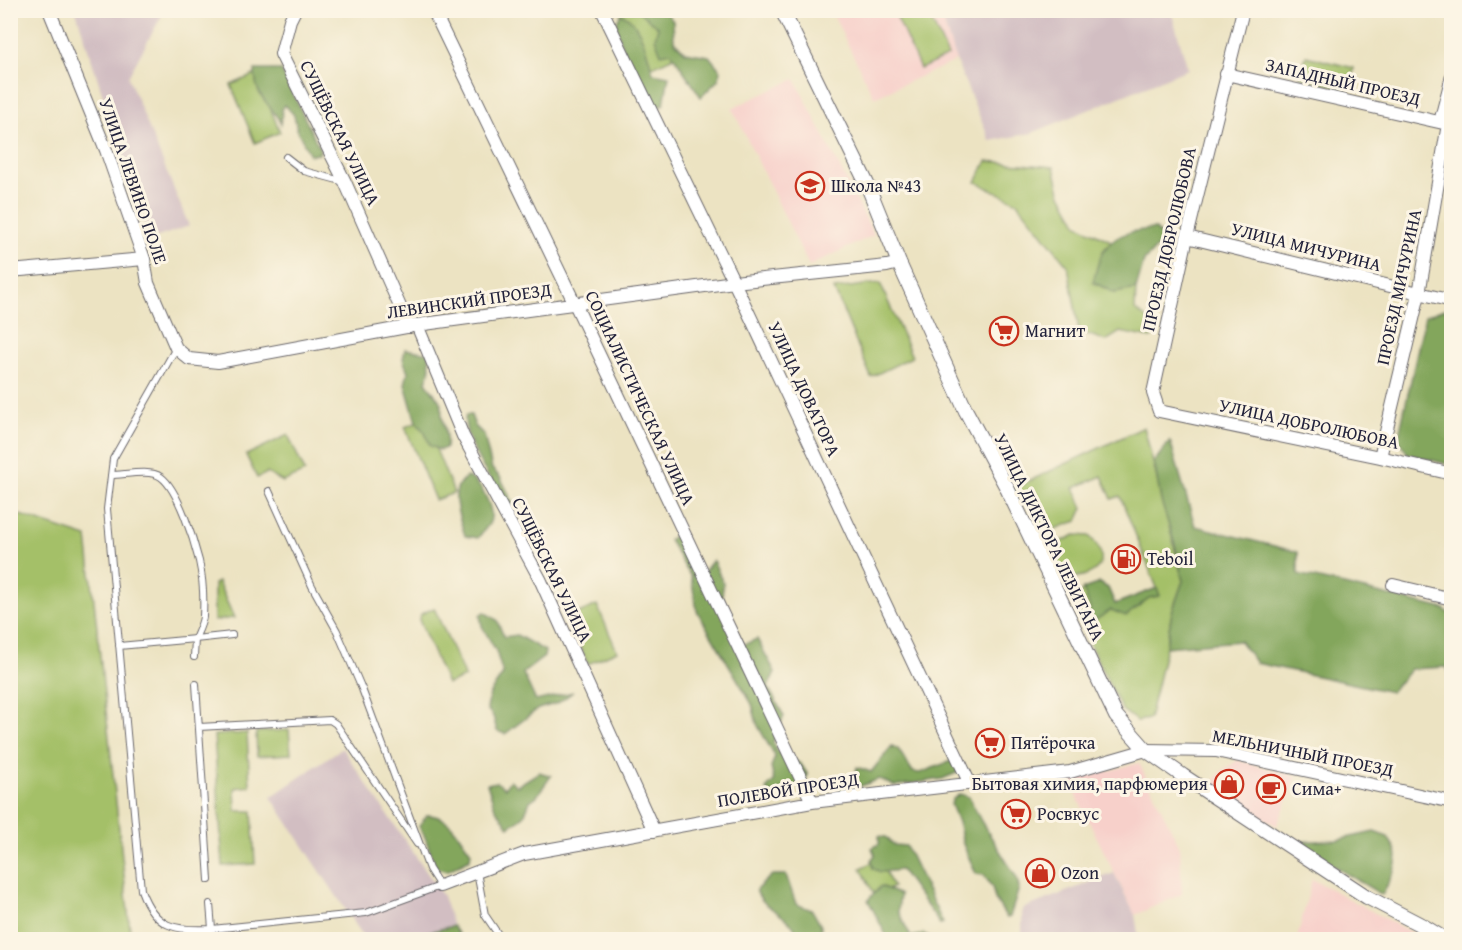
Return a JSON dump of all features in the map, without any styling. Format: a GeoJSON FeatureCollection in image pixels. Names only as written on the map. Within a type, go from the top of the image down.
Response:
{"type":"FeatureCollection","features":[{"type":"Feature","properties":{"kind":"street","name":"УЛИЦА ЛЕВИНО ПОЛЕ"},"geometry":{"type":"LineString","coordinates":[[49,10],[106,150],[144,260],[148,284],[176,348],[189,359]]}},
{"type":"Feature","properties":{"kind":"street","name":"СУЩЁВСКАЯ УЛИЦА"},"geometry":{"type":"LineString","coordinates":[[295,10],[281,54],[345,182],[463,436],[540,579],[654,831]]}},
{"type":"Feature","properties":{"kind":"street","name":"СОЦИАЛИСТИЧЕСКАЯ УЛИЦА"},"geometry":{"type":"LineString","coordinates":[[433,10],[812,802]]}},
{"type":"Feature","properties":{"kind":"street","name":"УЛИЦА ДОВАТОРА"},"geometry":{"type":"LineString","coordinates":[[602,10],[734,282],[970,784]]}},
{"type":"Feature","properties":{"kind":"street","name":"УЛИЦА ДИКТОРА ЛЕВИТАНА"},"geometry":{"type":"LineString","coordinates":[[782,10],[867,184],[899,263],[966,411],[1006,486],[1116,716],[1146,750],[1366,897],[1446,939]]}},
{"type":"Feature","properties":{"kind":"street","name":"ПРОЕЗД ДОБРОЛЮБОВА"},"geometry":{"type":"LineString","coordinates":[[1159,411],[1153,393],[1187,237],[1243,10]]}},
{"type":"Feature","properties":{"kind":"street","name":"ЗАПАДНЫЙ ПРОЕЗД"},"geometry":{"type":"LineString","coordinates":[[1226,74],[1446,124]]}},
{"type":"Feature","properties":{"kind":"street","name":"ПРОЕЗД МИЧУРИНА"},"geometry":{"type":"LineString","coordinates":[[1380,457],[1419,294],[1452,76]]}},
{"type":"Feature","properties":{"kind":"street","name":"УЛИЦА МИЧУРИНА"},"geometry":{"type":"LineString","coordinates":[[1187,237],[1452,301]]}},
{"type":"Feature","properties":{"kind":"street"},"geometry":{"type":"LineString","coordinates":[[10,272],[144,260]]}},
{"type":"Feature","properties":{"kind":"street","name":"ЛЕВИНСКИЙ ПРОЕЗД"},"geometry":{"type":"LineString","coordinates":[[189,359],[218,362],[413,326],[734,282],[899,263]]}},
{"type":"Feature","properties":{"kind":"street","name":"УЛИЦА ДОБРОЛЮБОВА"},"geometry":{"type":"LineString","coordinates":[[1159,411],[1452,474]]}},
{"type":"Feature","properties":{"kind":"street"},"geometry":{"type":"LineString","coordinates":[[1393,585],[1452,599]]}},
{"type":"Feature","properties":{"kind":"street","name":"ПОЛЕВОЙ ПРОЕЗД"},"geometry":{"type":"LineString","coordinates":[[440,886],[525,854],[812,802],[1070,772],[1146,750]]}},
{"type":"Feature","properties":{"kind":"street","name":"МЕЛЬНИЧНЫЙ ПРОЕЗД"},"geometry":{"type":"LineString","coordinates":[[1146,750],[1216,751],[1452,802]]}},
{"type":"Feature","properties":{"kind":"lane"},"geometry":{"type":"LineString","coordinates":[[286,157],[304,171],[345,182]]}},
{"type":"Feature","properties":{"kind":"lane"},"geometry":{"type":"LineString","coordinates":[[176,348],[113,459],[107,509],[141,890],[155,917],[179,929],[212,928],[366,913],[440,886],[429,869],[362,689],[337,631],[312,586],[268,491]]}},
{"type":"Feature","properties":{"kind":"lane"},"geometry":{"type":"LineString","coordinates":[[111,475],[149,473],[161,477],[180,505],[199,563],[203,595],[202,620],[195,639],[194,657]]}},
{"type":"Feature","properties":{"kind":"lane"},"geometry":{"type":"LineString","coordinates":[[119,646],[232,635]]}},
{"type":"Feature","properties":{"kind":"lane"},"geometry":{"type":"LineString","coordinates":[[196,684],[209,880]]}},
{"type":"Feature","properties":{"kind":"lane"},"geometry":{"type":"LineString","coordinates":[[199,727],[330,720],[336,724],[424,854]]}},
{"type":"Feature","properties":{"kind":"lane"},"geometry":{"type":"LineString","coordinates":[[477,871],[485,915],[502,939]]}},
{"type":"Feature","properties":{"kind":"lane"},"geometry":{"type":"LineString","coordinates":[[210,904],[212,928]]}},
{"type":"Feature","properties":{"kind":"shaded area"},"geometry":{"type":"Polygon","coordinates":[[[76,11],[162,11],[162,15],[128,77],[189,226],[149,240],[76,11]]]}},
{"type":"Feature","properties":{"kind":"shaded area"},"geometry":{"type":"Polygon","coordinates":[[[831,11],[940,11],[956,61],[874,97],[831,11]]]}},
{"type":"Feature","properties":{"kind":"shaded area"},"geometry":{"type":"Polygon","coordinates":[[[940,11],[1171,11],[1188,69],[1032,133],[990,141],[956,61],[940,11]]]}},
{"type":"Feature","properties":{"kind":"shaded area","name":"Школа №43"},"geometry":{"type":"Polygon","coordinates":[[[795,79],[874,235],[809,266],[732,108],[795,79]]]}},
{"type":"Feature","properties":{"kind":"shaded area"},"geometry":{"type":"Polygon","coordinates":[[[342,748],[443,896],[453,926],[399,939],[365,939],[271,797],[342,748]]]}},
{"type":"Feature","properties":{"kind":"shaded area"},"geometry":{"type":"Polygon","coordinates":[[[1238,760],[1297,777],[1277,826],[1210,786],[1222,771],[1238,760]]]}},
{"type":"Feature","properties":{"kind":"shaded area"},"geometry":{"type":"Polygon","coordinates":[[[1139,763],[1180,847],[1182,894],[1135,915],[1069,781],[1139,763]]]}},
{"type":"Feature","properties":{"kind":"shaded area"},"geometry":{"type":"Polygon","coordinates":[[[1114,873],[1135,915],[1139,939],[1022,939],[1022,909],[1114,873]]]}},
{"type":"Feature","properties":{"kind":"shaded area"},"geometry":{"type":"Polygon","coordinates":[[[1312,879],[1423,939],[1297,939],[1312,879]]]}},
{"type":"Feature","properties":{"kind":"green space"},"geometry":{"type":"Polygon","coordinates":[[[620,11],[655,11],[676,56],[648,69],[620,11]]]}},
{"type":"Feature","properties":{"kind":"green space"},"geometry":{"type":"Polygon","coordinates":[[[638,11],[665,11],[673,21],[674,41],[685,52],[709,56],[721,71],[718,80],[701,97],[671,52],[661,54],[655,38],[658,27],[638,11]]]}},
{"type":"Feature","properties":{"kind":"green space"},"geometry":{"type":"Polygon","coordinates":[[[894,11],[927,11],[948,56],[920,69],[894,11]]]}},
{"type":"Feature","properties":{"kind":"green space"},"geometry":{"type":"Polygon","coordinates":[[[621,14],[628,17],[638,30],[653,73],[669,76],[664,104],[657,107],[651,101],[631,66],[618,30],[617,22],[621,14]]]}},
{"type":"Feature","properties":{"kind":"green space"},"geometry":{"type":"Polygon","coordinates":[[[1306,56],[1354,68],[1349,90],[1300,77],[1306,56]]]}},
{"type":"Feature","properties":{"kind":"green space"},"geometry":{"type":"Polygon","coordinates":[[[255,70],[281,70],[320,149],[319,154],[310,155],[297,130],[294,115],[285,105],[282,108],[281,124],[257,88],[255,70]]]}},
{"type":"Feature","properties":{"kind":"green space"},"geometry":{"type":"Polygon","coordinates":[[[256,74],[280,132],[255,143],[231,85],[256,74]]]}},
{"type":"Feature","properties":{"kind":"green space"},"geometry":{"type":"Polygon","coordinates":[[[987,161],[1054,167],[1060,192],[1078,225],[1113,242],[1103,251],[1114,293],[1136,289],[1135,310],[1158,327],[1151,338],[1120,332],[1106,341],[1079,331],[1068,266],[1017,202],[976,182],[987,161]]]}},
{"type":"Feature","properties":{"kind":"green space"},"geometry":{"type":"Polygon","coordinates":[[[1156,229],[1164,240],[1144,261],[1136,289],[1114,293],[1093,282],[1100,257],[1109,244],[1127,233],[1156,229]]]}},
{"type":"Feature","properties":{"kind":"green space"},"geometry":{"type":"Polygon","coordinates":[[[880,283],[912,357],[871,377],[834,289],[880,283]]]}},
{"type":"Feature","properties":{"kind":"green space"},"geometry":{"type":"Polygon","coordinates":[[[1444,309],[1451,311],[1451,465],[1408,454],[1398,439],[1425,316],[1444,309]]]}},
{"type":"Feature","properties":{"kind":"green space"},"geometry":{"type":"Polygon","coordinates":[[[405,349],[429,353],[430,370],[426,382],[442,404],[446,448],[440,450],[430,446],[425,433],[416,422],[405,384],[408,372],[403,359],[405,349]]]}},
{"type":"Feature","properties":{"kind":"green space"},"geometry":{"type":"Polygon","coordinates":[[[466,415],[471,415],[475,426],[484,435],[492,469],[500,477],[515,506],[513,514],[474,451],[465,425],[466,415]]]}},
{"type":"Feature","properties":{"kind":"green space"},"geometry":{"type":"Polygon","coordinates":[[[424,420],[454,493],[435,500],[405,427],[424,420]]]}},
{"type":"Feature","properties":{"kind":"green space"},"geometry":{"type":"Polygon","coordinates":[[[1144,427],[1183,581],[1172,612],[1149,719],[1137,721],[1122,710],[1090,645],[1076,602],[1083,589],[1100,583],[1108,588],[1115,604],[1157,588],[1120,496],[1112,499],[1102,476],[1074,488],[1083,508],[1077,521],[1055,529],[1043,527],[1014,488],[1144,427]]]}},
{"type":"Feature","properties":{"kind":"green space"},"geometry":{"type":"Polygon","coordinates":[[[288,435],[305,472],[283,482],[267,473],[257,478],[246,455],[288,435]]]}},
{"type":"Feature","properties":{"kind":"green space"},"geometry":{"type":"Polygon","coordinates":[[[1170,441],[1195,526],[1298,552],[1298,574],[1444,609],[1451,615],[1451,674],[1446,667],[1411,669],[1391,692],[1256,663],[1240,641],[1166,647],[1172,612],[1183,581],[1175,545],[1161,501],[1154,462],[1170,441]]]}},
{"type":"Feature","properties":{"kind":"green space"},"geometry":{"type":"Polygon","coordinates":[[[467,477],[481,489],[490,510],[490,522],[478,538],[465,536],[456,504],[457,488],[467,477]]]}},
{"type":"Feature","properties":{"kind":"green space"},"geometry":{"type":"Polygon","coordinates":[[[11,512],[87,537],[131,939],[11,939],[11,512]]]}},
{"type":"Feature","properties":{"kind":"green space"},"geometry":{"type":"Polygon","coordinates":[[[677,534],[700,577],[713,560],[723,583],[722,599],[743,645],[757,639],[775,672],[768,687],[784,716],[773,742],[778,752],[801,764],[808,775],[803,783],[770,794],[766,789],[774,781],[771,767],[775,757],[757,724],[752,704],[697,611],[691,577],[669,540],[677,534]]]}},
{"type":"Feature","properties":{"kind":"green space"},"geometry":{"type":"Polygon","coordinates":[[[1075,535],[1089,536],[1101,554],[1101,562],[1091,573],[1073,578],[1062,578],[1054,568],[1050,555],[1056,544],[1075,535]]]}},
{"type":"Feature","properties":{"kind":"green space"},"geometry":{"type":"Polygon","coordinates":[[[218,582],[234,618],[214,621],[214,584],[218,582]]]}},
{"type":"Feature","properties":{"kind":"green space"},"geometry":{"type":"Polygon","coordinates":[[[1100,583],[1108,588],[1115,604],[1157,588],[1160,596],[1149,598],[1126,616],[1111,610],[1091,623],[1090,608],[1083,589],[1100,583]]]}},
{"type":"Feature","properties":{"kind":"green space"},"geometry":{"type":"Polygon","coordinates":[[[597,605],[617,651],[588,664],[567,618],[597,605]]]}},
{"type":"Feature","properties":{"kind":"green space"},"geometry":{"type":"Polygon","coordinates":[[[434,608],[465,677],[447,684],[419,620],[421,614],[434,608]]]}},
{"type":"Feature","properties":{"kind":"green space"},"geometry":{"type":"Polygon","coordinates":[[[484,612],[497,620],[504,637],[517,635],[545,651],[544,657],[523,673],[536,701],[573,692],[558,703],[538,709],[505,734],[497,731],[493,716],[487,709],[490,693],[503,674],[496,651],[482,626],[480,615],[484,612]]]}},
{"type":"Feature","properties":{"kind":"green space"},"geometry":{"type":"Polygon","coordinates":[[[289,730],[291,754],[257,756],[256,732],[289,730]]]}},
{"type":"Feature","properties":{"kind":"green space"},"geometry":{"type":"Polygon","coordinates":[[[247,733],[250,786],[235,788],[236,811],[252,811],[255,864],[223,866],[214,735],[247,733]]]}},
{"type":"Feature","properties":{"kind":"green space"},"geometry":{"type":"Polygon","coordinates":[[[892,746],[898,749],[913,772],[920,773],[951,761],[959,772],[942,779],[895,786],[879,779],[848,791],[839,791],[836,787],[855,777],[857,767],[871,772],[892,746]]]}},
{"type":"Feature","properties":{"kind":"green space"},"geometry":{"type":"Polygon","coordinates":[[[539,772],[551,776],[537,796],[530,801],[524,816],[509,827],[495,808],[487,784],[496,782],[505,788],[510,780],[517,786],[539,772]]]}},
{"type":"Feature","properties":{"kind":"green space"},"geometry":{"type":"Polygon","coordinates":[[[960,794],[969,797],[981,821],[1017,878],[1019,888],[1010,917],[1007,918],[995,899],[992,887],[984,875],[976,874],[963,844],[951,804],[953,799],[960,794]]]}},
{"type":"Feature","properties":{"kind":"green space"},"geometry":{"type":"Polygon","coordinates":[[[427,815],[442,818],[453,827],[471,852],[470,859],[447,871],[436,868],[419,826],[427,815]]]}},
{"type":"Feature","properties":{"kind":"green space"},"geometry":{"type":"Polygon","coordinates":[[[1374,832],[1388,837],[1397,856],[1393,874],[1382,895],[1294,842],[1337,840],[1374,832]]]}},
{"type":"Feature","properties":{"kind":"green space"},"geometry":{"type":"Polygon","coordinates":[[[879,836],[886,837],[894,845],[906,846],[943,923],[940,924],[901,870],[881,872],[873,869],[871,860],[875,855],[872,848],[879,844],[879,836]]]}},
{"type":"Feature","properties":{"kind":"green space"},"geometry":{"type":"Polygon","coordinates":[[[879,859],[893,887],[875,896],[861,868],[879,859]]]}},
{"type":"Feature","properties":{"kind":"green space"},"geometry":{"type":"Polygon","coordinates":[[[772,875],[786,875],[796,904],[812,910],[821,926],[821,939],[792,939],[795,929],[791,923],[768,906],[759,896],[756,890],[772,875]]]}},
{"type":"Feature","properties":{"kind":"green space"},"geometry":{"type":"Polygon","coordinates":[[[881,886],[900,895],[898,911],[911,937],[924,934],[934,939],[888,939],[868,900],[881,886]]]}},
{"type":"Feature","properties":{"kind":"green space"},"geometry":{"type":"Polygon","coordinates":[[[453,926],[462,939],[399,939],[453,926]]]}},
{"type":"Feature","properties":{"kind":"place","name":"Школа №43"},"geometry":{"type":"Point","coordinates":[810,186]}},
{"type":"Feature","properties":{"kind":"place","name":"Магнит"},"geometry":{"type":"Point","coordinates":[1004,331]}},
{"type":"Feature","properties":{"kind":"place","name":"Teboil"},"geometry":{"type":"Point","coordinates":[1126,559]}},
{"type":"Feature","properties":{"kind":"place","name":"Пятёрочка"},"geometry":{"type":"Point","coordinates":[990,743]}},
{"type":"Feature","properties":{"kind":"place","name":"Бытовая химия, парфюмерия"},"geometry":{"type":"Point","coordinates":[1229,784]}},
{"type":"Feature","properties":{"kind":"place","name":"Сима+"},"geometry":{"type":"Point","coordinates":[1271,789]}},
{"type":"Feature","properties":{"kind":"place","name":"Росвкус"},"geometry":{"type":"Point","coordinates":[1016,814]}},
{"type":"Feature","properties":{"kind":"place","name":"Ozon"},"geometry":{"type":"Point","coordinates":[1040,873]}}]}
